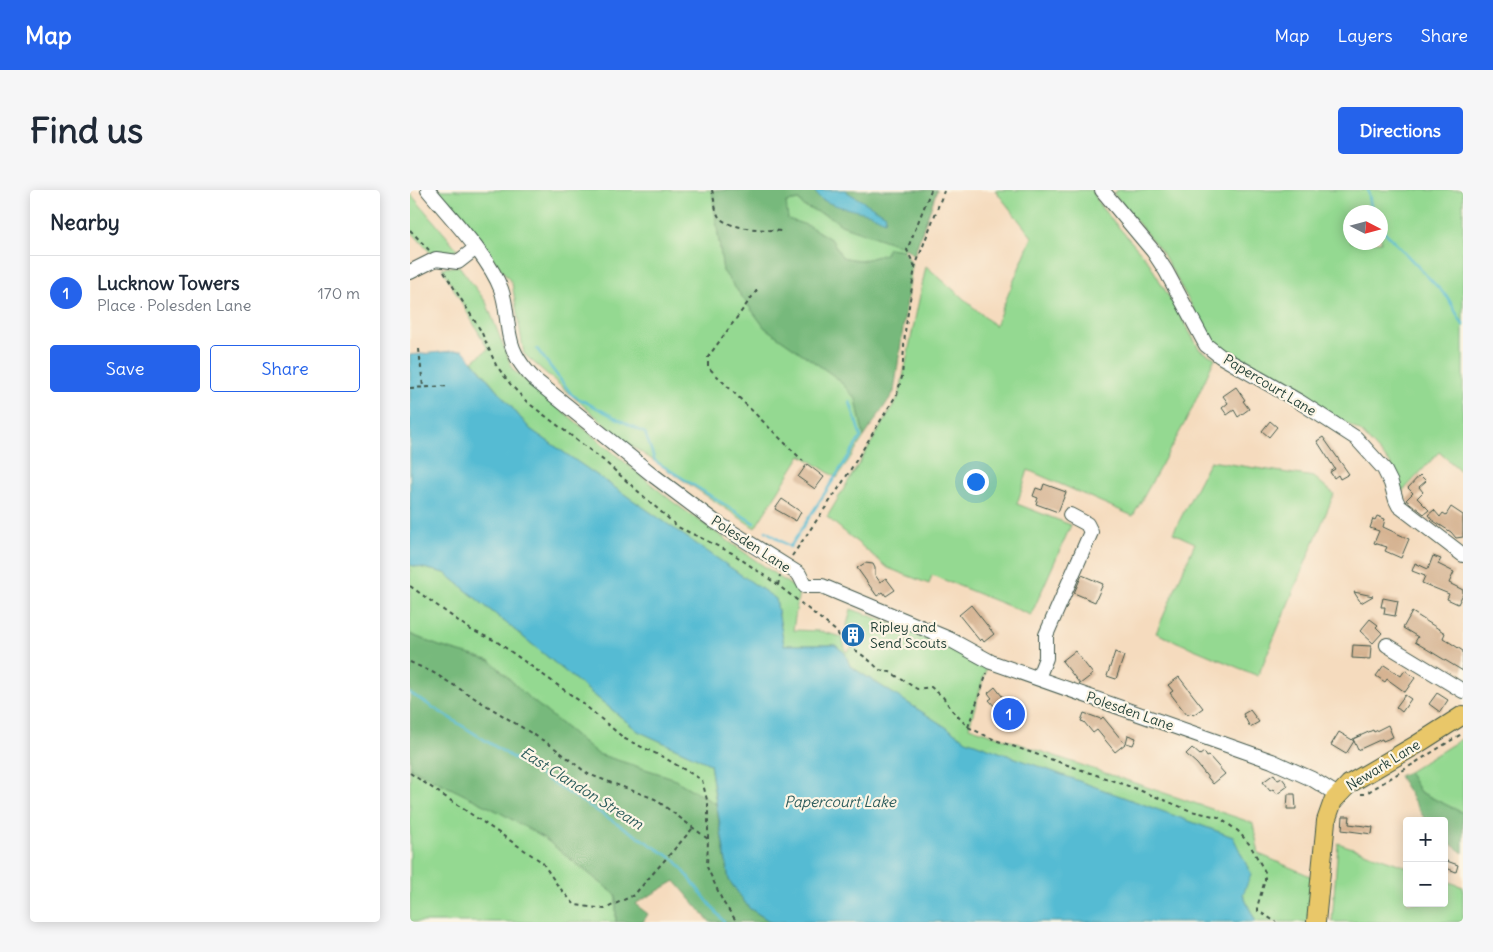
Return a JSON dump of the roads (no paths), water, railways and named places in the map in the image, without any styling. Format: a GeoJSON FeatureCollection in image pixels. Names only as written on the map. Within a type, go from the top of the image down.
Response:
{"type":"FeatureCollection","features":[{"type":"Feature","properties":{"kind":"main road","name":"Newark Lane"},"geometry":{"type":"LineString","coordinates":[[1316,922],[1326,821],[1330,806],[1349,784],[1416,745],[1463,714]]}},
{"type":"Feature","properties":{"kind":"street","name":"Polesden Lane"},"geometry":{"type":"LineString","coordinates":[[428,190],[476,248],[500,288],[513,350],[519,362],[535,380],[714,521],[799,574],[806,591],[822,586],[949,639],[991,662],[1272,761],[1338,795]]}},
{"type":"Feature","properties":{"kind":"street","name":"Papercourt Lane"},"geometry":{"type":"LineString","coordinates":[[1102,190],[1153,251],[1166,270],[1206,345],[1220,356],[1300,402],[1356,438],[1384,469],[1399,506],[1463,556]]}},
{"type":"Feature","properties":{"kind":"street"},"geometry":{"type":"LineString","coordinates":[[410,272],[436,259],[458,262],[476,248]]}},
{"type":"Feature","properties":{"kind":"street"},"geometry":{"type":"LineString","coordinates":[[1038,678],[1046,658],[1046,635],[1092,532],[1087,524],[1070,515]]}},
{"type":"Feature","properties":{"kind":"street"},"geometry":{"type":"LineString","coordinates":[[1387,645],[1463,692]]}},
{"type":"Feature","properties":{"kind":"water"},"geometry":{"type":"Polygon","coordinates":[[[814,190],[846,190],[886,215],[885,221],[869,214],[829,203],[820,198],[814,190]]]}},
{"type":"Feature","properties":{"kind":"water","name":"Papercourt Lake"},"geometry":{"type":"Polygon","coordinates":[[[463,350],[530,429],[776,599],[784,645],[835,645],[845,653],[850,666],[966,740],[1233,837],[1251,874],[1243,895],[1256,922],[771,922],[749,908],[729,880],[710,764],[638,731],[445,573],[410,565],[410,355],[463,350]]]}},
{"type":"Feature","properties":{"kind":"waterway"},"geometry":{"type":"LineString","coordinates":[[1368,190],[1371,205]]}},
{"type":"Feature","properties":{"kind":"waterway"},"geometry":{"type":"LineString","coordinates":[[1388,235],[1448,298],[1463,325]]}},
{"type":"Feature","properties":{"kind":"waterway"},"geometry":{"type":"LineString","coordinates":[[537,349],[572,395],[645,433],[655,461],[754,523]]}},
{"type":"Feature","properties":{"kind":"waterway"},"geometry":{"type":"LineString","coordinates":[[766,531],[790,547],[861,437],[850,402]]}},
{"type":"Feature","properties":{"kind":"waterway","name":"East Clandon Stream"},"geometry":{"type":"LineString","coordinates":[[410,693],[675,860],[724,922]]}},
{"type":"Feature","properties":{"kind":"place","name":"Ripley and Send Scouts"},"geometry":{"type":"Point","coordinates":[853,635]}},
{"type":"Feature","properties":{"kind":"place","name":"Lucknow Towers"},"geometry":{"type":"Point","coordinates":[1009,714]}}]}
